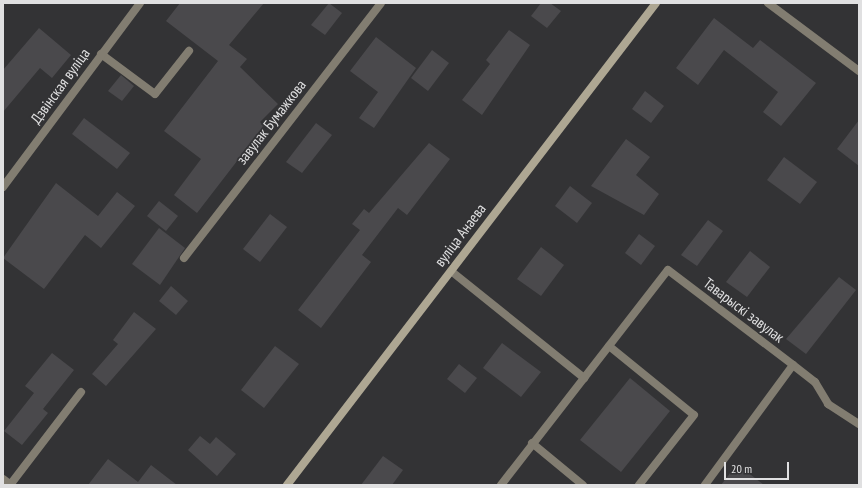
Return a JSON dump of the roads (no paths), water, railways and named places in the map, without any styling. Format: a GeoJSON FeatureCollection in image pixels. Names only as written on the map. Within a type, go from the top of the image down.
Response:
{"type":"FeatureCollection","features":[{"type":"Feature","properties":{"kind":"street","name":"Дзвінская вуліца"},"geometry":{"type":"LineString","coordinates":[[3,187],[140,3]]}},
{"type":"Feature","properties":{"kind":"street","name":"завулак Бумажкова"},"geometry":{"type":"LineString","coordinates":[[184,258],[381,3]]}},
{"type":"Feature","properties":{"kind":"street","name":"вуліца Анаева"},"geometry":{"type":"LineString","coordinates":[[287,485],[656,3]]}},
{"type":"Feature","properties":{"kind":"street"},"geometry":{"type":"LineString","coordinates":[[768,3],[859,71]]}},
{"type":"Feature","properties":{"kind":"street"},"geometry":{"type":"LineString","coordinates":[[101,54],[155,94],[189,51]]}},
{"type":"Feature","properties":{"kind":"street","name":"Таварыскі завулак"},"geometry":{"type":"LineString","coordinates":[[501,485],[532,443],[668,270],[793,365]]}},
{"type":"Feature","properties":{"kind":"street"},"geometry":{"type":"LineString","coordinates":[[451,271],[584,378]]}},
{"type":"Feature","properties":{"kind":"street"},"geometry":{"type":"LineString","coordinates":[[609,346],[694,415],[639,485]]}},
{"type":"Feature","properties":{"kind":"street"},"geometry":{"type":"LineString","coordinates":[[705,485],[793,365],[816,382],[828,404],[859,424]]}},
{"type":"Feature","properties":{"kind":"street"},"geometry":{"type":"LineString","coordinates":[[3,479],[11,485],[81,392]]}},
{"type":"Feature","properties":{"kind":"street"},"geometry":{"type":"LineString","coordinates":[[532,443],[583,485]]}}]}
